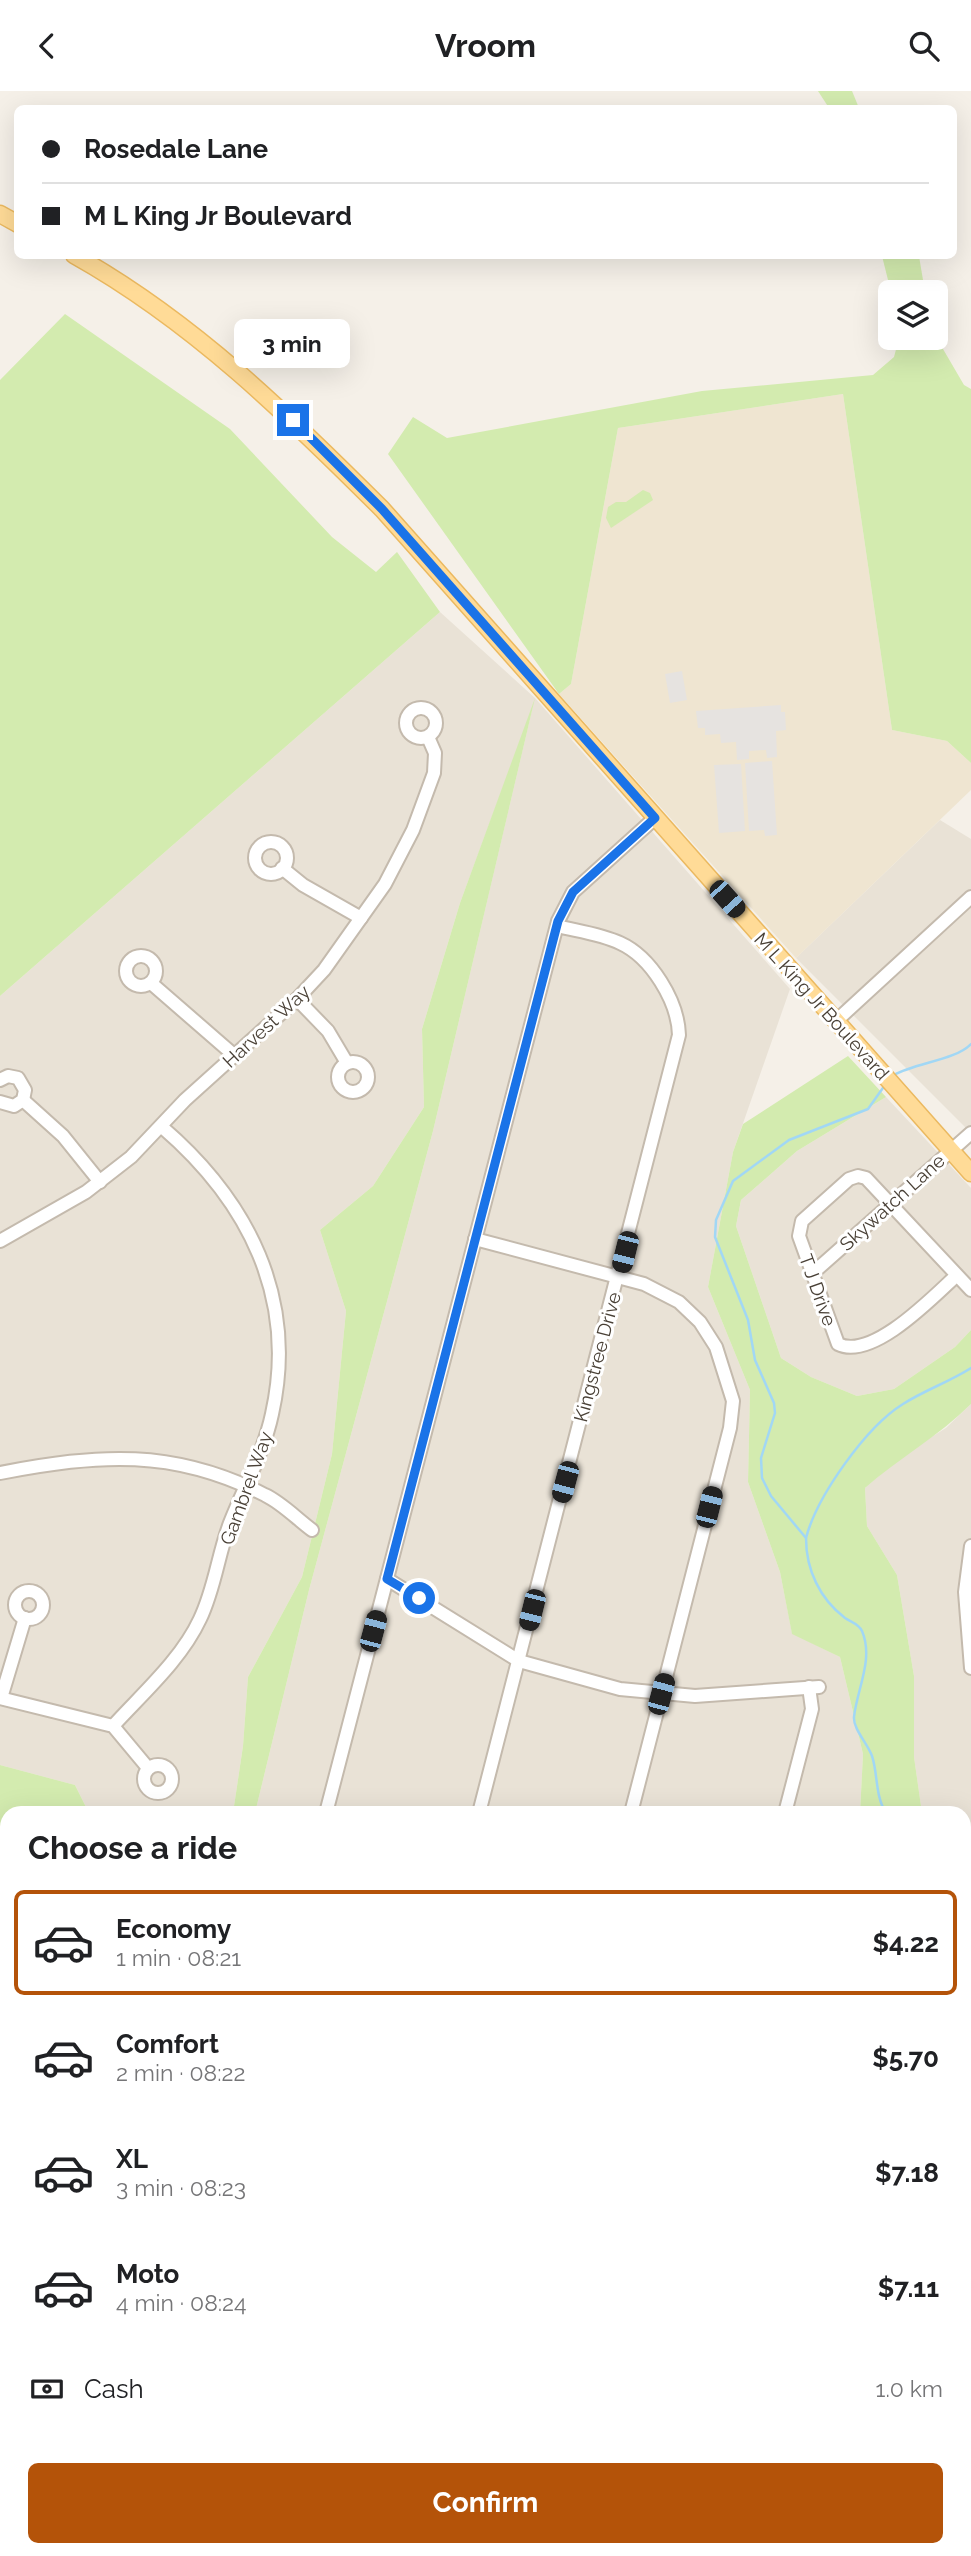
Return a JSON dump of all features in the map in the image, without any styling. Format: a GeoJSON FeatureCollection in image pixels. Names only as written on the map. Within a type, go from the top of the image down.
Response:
{"type":"FeatureCollection","features":[{"type":"Feature","properties":{"kind":"main road","name":"M L King Jr Boulevard"},"geometry":{"type":"LineString","coordinates":[[81,259],[138,293],[214,350],[293,420],[382,509],[971,1173]]}},
{"type":"Feature","properties":{"kind":"street","name":"Harvest Way"},"geometry":{"type":"LineString","coordinates":[[0,1241],[100,1182],[162,1127],[185,1100],[298,999],[324,970],[385,884],[426,800],[434,773],[435,753],[428,737]]}},
{"type":"Feature","properties":{"kind":"street"},"geometry":{"type":"LineString","coordinates":[[328,1806],[557,926],[573,892],[655,818]]}},
{"type":"Feature","properties":{"kind":"street"},"geometry":{"type":"LineString","coordinates":[[282,869],[362,918]]}},
{"type":"Feature","properties":{"kind":"street"},"geometry":{"type":"LineString","coordinates":[[835,1022],[971,897]]}},
{"type":"Feature","properties":{"kind":"street","name":"Kingstree Drive"},"geometry":{"type":"LineString","coordinates":[[482,1806],[676,1049],[678,1017],[673,1002],[633,950],[617,941],[557,926]]}},
{"type":"Feature","properties":{"kind":"street"},"geometry":{"type":"LineString","coordinates":[[151,983],[234,1056]]}},
{"type":"Feature","properties":{"kind":"street"},"geometry":{"type":"LineString","coordinates":[[298,999],[328,1031],[347,1063]]}},
{"type":"Feature","properties":{"kind":"street"},"geometry":{"type":"LineString","coordinates":[[0,1080],[8,1076],[22,1081],[25,1090],[23,1100],[15,1106],[0,1102]]}},
{"type":"Feature","properties":{"kind":"street"},"geometry":{"type":"LineString","coordinates":[[23,1100],[63,1136],[100,1182]]}},
{"type":"Feature","properties":{"kind":"street","name":"Gambrel Way"},"geometry":{"type":"LineString","coordinates":[[113,1726],[175,1657],[199,1622],[217,1577],[227,1530],[259,1457],[272,1414],[279,1368],[277,1325],[269,1282],[256,1246],[225,1191],[190,1151],[162,1127]]}},
{"type":"Feature","properties":{"kind":"street","name":"Skywatch Lane"},"geometry":{"type":"LineString","coordinates":[[814,1272],[971,1133]]}},
{"type":"Feature","properties":{"kind":"street","name":"T J Drive"},"geometry":{"type":"LineString","coordinates":[[957,1275],[899,1327],[852,1349],[838,1344],[799,1236],[802,1221],[849,1179],[858,1176],[866,1178],[891,1203],[971,1290]]}},
{"type":"Feature","properties":{"kind":"street"},"geometry":{"type":"LineString","coordinates":[[475,1239],[644,1284],[679,1302],[700,1322],[716,1347],[733,1401],[730,1428],[633,1806]]}},
{"type":"Feature","properties":{"kind":"street"},"geometry":{"type":"LineString","coordinates":[[0,1473],[88,1459],[165,1459],[227,1477],[267,1496],[312,1530]]}},
{"type":"Feature","properties":{"kind":"street"},"geometry":{"type":"LineString","coordinates":[[971,1546],[965,1592],[969,1611],[971,1668]]}},
{"type":"Feature","properties":{"kind":"street"},"geometry":{"type":"LineString","coordinates":[[387,1579],[519,1661],[620,1689],[695,1696],[814,1687],[812,1709],[787,1806]]}},
{"type":"Feature","properties":{"kind":"street"},"geometry":{"type":"LineString","coordinates":[[25,1618],[0,1698],[113,1726],[148,1768]]}},
{"type":"Feature","properties":{"kind":"shaded area"},"geometry":{"type":"Polygon","coordinates":[[[843,394],[892,730],[947,741],[971,763],[971,790],[796,958],[559,694],[571,684],[618,428],[843,394]]]}},
{"type":"Feature","properties":{"kind":"shaded area"},"geometry":{"type":"Polygon","coordinates":[[[440,612],[535,698],[790,989],[733,1152],[708,1287],[750,1390],[748,1482],[780,1572],[792,1633],[840,1657],[863,1754],[860,1806],[257,1806],[309,1590],[433,1131],[533,706],[460,903],[422,1029],[424,1107],[373,1186],[320,1230],[346,1311],[332,1454],[302,1577],[248,1677],[243,1746],[234,1806],[86,1806],[75,1785],[0,1765],[0,996],[440,612]]]}},
{"type":"Feature","properties":{"kind":"shaded area"},"geometry":{"type":"Polygon","coordinates":[[[682,671],[687,700],[670,703],[665,674],[682,671]]]}},
{"type":"Feature","properties":{"kind":"shaded area"},"geometry":{"type":"Polygon","coordinates":[[[781,705],[781,712],[785,712],[786,730],[776,731],[777,757],[767,758],[766,750],[749,751],[749,759],[737,760],[736,742],[721,743],[720,734],[705,735],[705,728],[698,728],[696,711],[781,705]]]}},
{"type":"Feature","properties":{"kind":"shaded area"},"geometry":{"type":"Polygon","coordinates":[[[772,761],[777,835],[765,836],[764,830],[749,831],[745,763],[772,761]]]}},
{"type":"Feature","properties":{"kind":"shaded area"},"geometry":{"type":"Polygon","coordinates":[[[741,764],[745,831],[719,833],[714,765],[741,764]]]}},
{"type":"Feature","properties":{"kind":"shaded area"},"geometry":{"type":"Polygon","coordinates":[[[940,820],[971,839],[971,1133],[796,958],[940,820]]]}},
{"type":"Feature","properties":{"kind":"shaded area"},"geometry":{"type":"Polygon","coordinates":[[[886,1097],[971,1188],[971,1330],[955,1347],[894,1389],[857,1396],[811,1377],[781,1358],[736,1226],[741,1200],[797,1151],[886,1097]]]}},
{"type":"Feature","properties":{"kind":"shaded area"},"geometry":{"type":"Polygon","coordinates":[[[971,1404],[971,1806],[921,1806],[914,1757],[914,1676],[897,1575],[867,1526],[865,1488],[904,1454],[946,1428],[971,1404]]]}},
{"type":"Feature","properties":{"kind":"green space"},"geometry":{"type":"Polygon","coordinates":[[[818,91],[852,91],[858,105],[827,105],[818,91]]]}},
{"type":"Feature","properties":{"kind":"green space"},"geometry":{"type":"Polygon","coordinates":[[[883,259],[920,259],[923,280],[888,280],[883,259]]]}},
{"type":"Feature","properties":{"kind":"green space"},"geometry":{"type":"Polygon","coordinates":[[[65,314],[230,429],[332,537],[376,572],[397,552],[440,612],[0,996],[0,380],[65,314]]]}},
{"type":"Feature","properties":{"kind":"green space"},"geometry":{"type":"Polygon","coordinates":[[[896,350],[944,350],[964,385],[971,389],[971,763],[947,741],[892,730],[843,394],[618,428],[571,684],[559,694],[388,454],[413,417],[447,438],[702,391],[873,375],[894,357],[896,350]]]}},
{"type":"Feature","properties":{"kind":"green space"},"geometry":{"type":"Polygon","coordinates":[[[643,490],[650,493],[653,500],[611,528],[606,518],[608,507],[616,502],[626,502],[643,490]]]}},
{"type":"Feature","properties":{"kind":"green space"},"geometry":{"type":"Polygon","coordinates":[[[535,698],[433,1131],[309,1590],[257,1806],[234,1806],[243,1746],[248,1677],[302,1577],[332,1454],[346,1311],[320,1230],[373,1186],[424,1107],[422,1029],[460,903],[535,698]]]}},
{"type":"Feature","properties":{"kind":"green space"},"geometry":{"type":"Polygon","coordinates":[[[848,1056],[886,1097],[797,1151],[741,1200],[736,1226],[781,1358],[811,1377],[857,1396],[894,1389],[955,1347],[971,1330],[971,1404],[865,1488],[867,1526],[897,1575],[914,1676],[914,1757],[921,1806],[860,1806],[863,1754],[840,1657],[792,1634],[780,1572],[748,1482],[750,1390],[708,1287],[733,1152],[743,1124],[848,1056]]]}},
{"type":"Feature","properties":{"kind":"green space"},"geometry":{"type":"Polygon","coordinates":[[[0,1765],[75,1785],[86,1806],[0,1806],[0,1765]]]}},
{"type":"Feature","properties":{"kind":"waterway"},"geometry":{"type":"LineString","coordinates":[[894,1075],[956,1054],[971,1044]]}},
{"type":"Feature","properties":{"kind":"waterway"},"geometry":{"type":"LineString","coordinates":[[806,1538],[771,1496],[762,1478],[761,1458],[775,1413],[774,1403],[755,1360],[748,1320],[715,1237],[716,1220],[733,1181],[789,1140],[868,1109],[885,1085]]}},
{"type":"Feature","properties":{"kind":"waterway"},"geometry":{"type":"LineString","coordinates":[[882,1806],[872,1756],[854,1722],[866,1663],[862,1631],[836,1610],[822,1593],[812,1572],[806,1538],[832,1483],[874,1429],[903,1404],[971,1368]]}},
{"type":"Feature","properties":{"kind":"route"},"geometry":{"type":"LineString","coordinates":[[293,420],[382,509],[655,818],[573,892],[558,921],[387,1579],[419,1598]]}}]}
